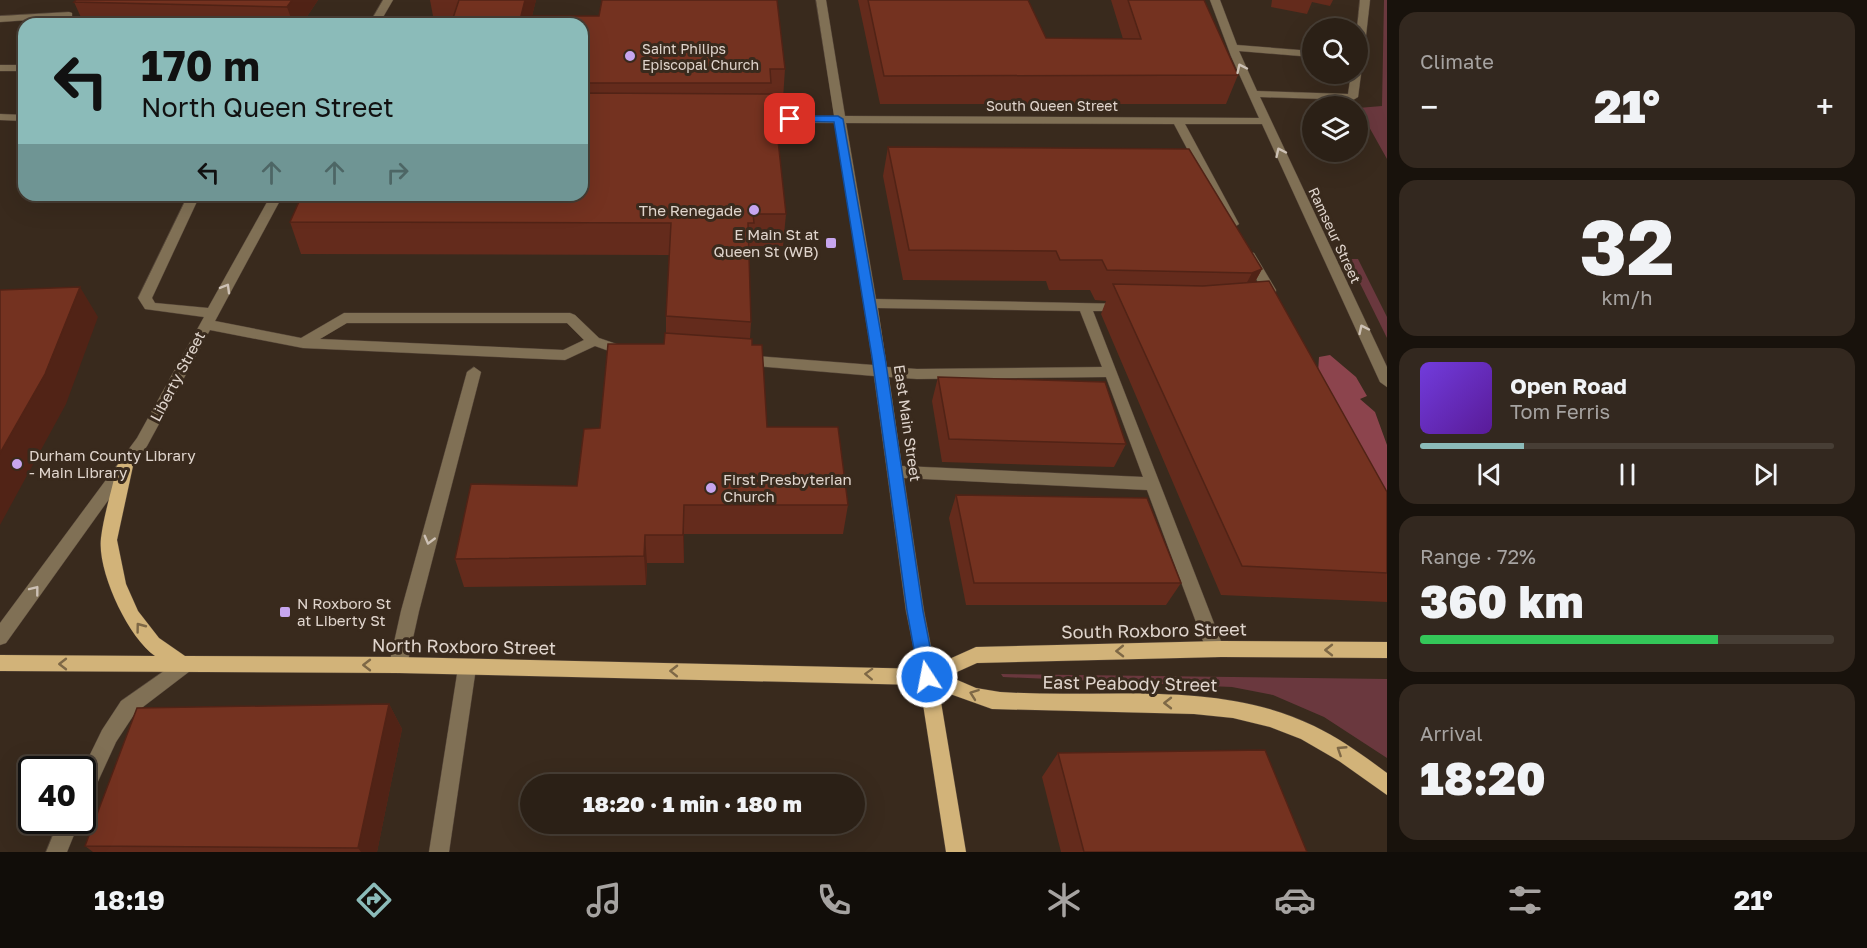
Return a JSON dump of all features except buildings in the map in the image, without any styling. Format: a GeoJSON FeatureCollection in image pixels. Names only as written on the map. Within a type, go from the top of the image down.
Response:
{"type":"FeatureCollection","features":[{"type":"Feature","properties":{"kind":"main road"},"geometry":{"type":"LineString","coordinates":[[125,466],[110,540],[117,584],[132,616],[153,644],[184,665]]}},
{"type":"Feature","properties":{"kind":"main road","name":"South Roxboro Street"},"geometry":{"type":"LineString","coordinates":[[927,677],[976,655],[1215,649],[1387,650]]}},
{"type":"Feature","properties":{"kind":"main road","name":"North Roxboro Street"},"geometry":{"type":"LineString","coordinates":[[0,663],[398,665],[927,677]]}},
{"type":"Feature","properties":{"kind":"main road","name":"East Peabody Street"},"geometry":{"type":"LineString","coordinates":[[927,677],[991,700],[1200,703],[1254,712],[1319,736],[1387,785]]}},
{"type":"Feature","properties":{"kind":"main road","name":"East Main Street"},"geometry":{"type":"LineString","coordinates":[[927,677],[956,852]]}},
{"type":"Feature","properties":{"kind":"street"},"geometry":{"type":"LineString","coordinates":[[378,18],[388,0]]}},
{"type":"Feature","properties":{"kind":"street"},"geometry":{"type":"LineString","coordinates":[[808,0],[821,0]]}},
{"type":"Feature","properties":{"kind":"street","name":"East Main Street"},"geometry":{"type":"LineString","coordinates":[[821,0],[927,677]]}},
{"type":"Feature","properties":{"kind":"street","name":"Ramseur Street"},"geometry":{"type":"LineString","coordinates":[[1215,0],[1253,94],[1387,382]]}},
{"type":"Feature","properties":{"kind":"street"},"geometry":{"type":"LineString","coordinates":[[1363,18],[1365,0]]}},
{"type":"Feature","properties":{"kind":"street"},"geometry":{"type":"LineString","coordinates":[[42,18],[69,16]]}},
{"type":"Feature","properties":{"kind":"street"},"geometry":{"type":"LineString","coordinates":[[1,21],[18,20]]}},
{"type":"Feature","properties":{"kind":"street"},"geometry":{"type":"LineString","coordinates":[[1233,48],[1302,53]]}},
{"type":"Feature","properties":{"kind":"street"},"geometry":{"type":"LineString","coordinates":[[0,68],[18,68]]}},
{"type":"Feature","properties":{"kind":"street"},"geometry":{"type":"LineString","coordinates":[[1253,94],[1353,97],[1355,84]]}},
{"type":"Feature","properties":{"kind":"street"},"geometry":{"type":"LineString","coordinates":[[0,117],[18,118]]}},
{"type":"Feature","properties":{"kind":"street","name":"South Queen Street"},"geometry":{"type":"LineString","coordinates":[[743,119],[1266,121]]}},
{"type":"Feature","properties":{"kind":"street"},"geometry":{"type":"LineString","coordinates":[[1178,121],[1269,290],[1270,298],[1257,304]]}},
{"type":"Feature","properties":{"kind":"street"},"geometry":{"type":"LineString","coordinates":[[191,201],[145,298],[150,306],[303,343],[565,356],[594,341]]}},
{"type":"Feature","properties":{"kind":"street","name":"Liberty Street"},"geometry":{"type":"LineString","coordinates":[[0,637],[142,442],[274,201]]}},
{"type":"Feature","properties":{"kind":"street"},"geometry":{"type":"LineString","coordinates":[[869,303],[1143,308]]}},
{"type":"Feature","properties":{"kind":"street"},"geometry":{"type":"LineString","coordinates":[[1085,307],[1215,649]]}},
{"type":"Feature","properties":{"kind":"street"},"geometry":{"type":"LineString","coordinates":[[303,343],[344,318],[570,318],[594,341],[627,353],[638,353]]}},
{"type":"Feature","properties":{"kind":"street"},"geometry":{"type":"LineString","coordinates":[[730,359],[917,374],[1111,372]]}},
{"type":"Feature","properties":{"kind":"street"},"geometry":{"type":"LineString","coordinates":[[398,665],[474,372]]}},
{"type":"Feature","properties":{"kind":"street"},"geometry":{"type":"LineString","coordinates":[[895,471],[1153,484]]}},
{"type":"Feature","properties":{"kind":"street"},"geometry":{"type":"LineString","coordinates":[[96,764],[109,736],[128,707],[184,665]]}},
{"type":"Feature","properties":{"kind":"street"},"geometry":{"type":"LineString","coordinates":[[439,852],[467,668]]}},
{"type":"Feature","properties":{"kind":"street"},"geometry":{"type":"LineString","coordinates":[[56,852],[64,834]]}},
{"type":"Feature","properties":{"kind":"shaded area"},"geometry":{"type":"Polygon","coordinates":[[[1384,0],[1387,0],[1387,159],[1368,125],[1368,107],[1382,106],[1384,0]]]}},
{"type":"Feature","properties":{"kind":"shaded area"},"geometry":{"type":"Polygon","coordinates":[[[1348,259],[1358,259],[1387,317],[1387,338],[1348,259]]]}},
{"type":"Feature","properties":{"kind":"shaded area"},"geometry":{"type":"Polygon","coordinates":[[[1330,355],[1356,377],[1367,396],[1360,399],[1375,412],[1387,445],[1387,537],[1318,373],[1319,357],[1330,355]]]}},
{"type":"Feature","properties":{"kind":"shaded area"},"geometry":{"type":"Polygon","coordinates":[[[1001,674],[1387,679],[1387,758],[1324,717],[1273,695],[1232,687],[1003,677],[1001,674]]]}},
{"type":"Feature","properties":{"kind":"place","name":"Saint Philips Episcopal Church"},"geometry":{"type":"Point","coordinates":[630,56]}},
{"type":"Feature","properties":{"kind":"place","name":"The Renegade"},"geometry":{"type":"Point","coordinates":[754,210]}},
{"type":"Feature","properties":{"kind":"place","name":"E Main St at Queen St (WB)"},"geometry":{"type":"Point","coordinates":[831,243]}},
{"type":"Feature","properties":{"kind":"place","name":"Durham County Library - Main Library"},"geometry":{"type":"Point","coordinates":[17,464]}},
{"type":"Feature","properties":{"kind":"place","name":"First Presbyterian Church"},"geometry":{"type":"Point","coordinates":[711,488]}},
{"type":"Feature","properties":{"kind":"place","name":"N Roxboro St at Liberty St"},"geometry":{"type":"Point","coordinates":[285,612]}},
{"type":"Feature","properties":{"kind":"route"},"geometry":{"type":"LineString","coordinates":[[790,119],[838,119],[879,357],[915,611],[927,677]]}}]}
